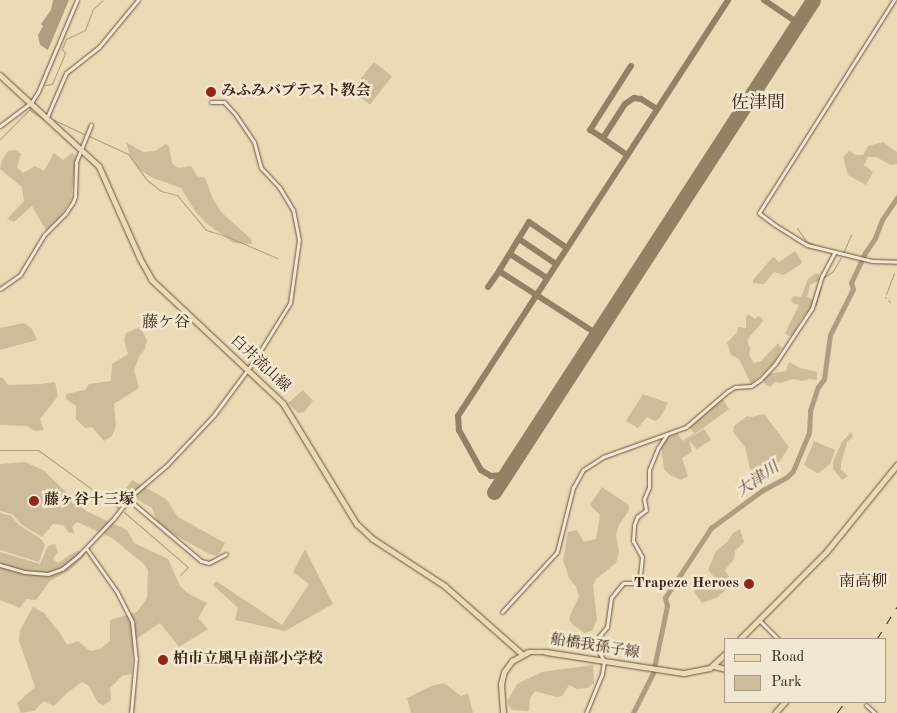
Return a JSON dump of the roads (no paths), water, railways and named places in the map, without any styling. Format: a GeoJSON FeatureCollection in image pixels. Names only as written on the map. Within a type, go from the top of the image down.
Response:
{"type":"FeatureCollection","features":[{"type":"Feature","properties":{"kind":"main road","name":"白井流山線"},"geometry":{"type":"LineString","coordinates":[[0,75],[94,160],[104,174],[140,258],[152,280],[288,409],[357,524],[373,539],[445,586],[522,654]]}},
{"type":"Feature","properties":{"kind":"main road"},"geometry":{"type":"LineString","coordinates":[[741,638],[833,544],[897,465]]}},
{"type":"Feature","properties":{"kind":"main road","name":"船橋我孫子線"},"geometry":{"type":"LineString","coordinates":[[522,654],[546,652],[658,669],[695,672],[714,666]]}},
{"type":"Feature","properties":{"kind":"main road"},"geometry":{"type":"LineString","coordinates":[[503,713],[502,678],[508,665],[522,654]]}},
{"type":"Feature","properties":{"kind":"main road"},"geometry":{"type":"LineString","coordinates":[[714,666],[724,655]]}},
{"type":"Feature","properties":{"kind":"main road"},"geometry":{"type":"LineString","coordinates":[[714,666],[724,668]]}},
{"type":"Feature","properties":{"kind":"main road"},"geometry":{"type":"LineString","coordinates":[[775,713],[784,703]]}},
{"type":"Feature","properties":{"kind":"street"},"geometry":{"type":"LineString","coordinates":[[0,126],[31,103],[40,89],[76,0]]}},
{"type":"Feature","properties":{"kind":"street"},"geometry":{"type":"LineString","coordinates":[[47,117],[66,73],[99,47],[138,0]]}},
{"type":"Feature","properties":{"kind":"street"},"geometry":{"type":"LineString","coordinates":[[894,0],[759,213],[796,239],[834,253],[881,263],[897,262]]}},
{"type":"Feature","properties":{"kind":"street"},"geometry":{"type":"LineString","coordinates":[[0,565],[24,572],[48,574],[62,569],[86,548],[117,515],[128,499],[167,465],[204,426],[247,369],[292,300],[298,231],[290,204],[279,186],[258,163],[253,139],[225,104],[211,102]]}},
{"type":"Feature","properties":{"kind":"street"},"geometry":{"type":"LineString","coordinates":[[0,289],[20,275],[44,235],[65,214],[73,202],[76,162],[91,125]]}},
{"type":"Feature","properties":{"kind":"street"},"geometry":{"type":"LineString","coordinates":[[502,612],[557,552],[573,488],[583,470],[593,462],[608,455],[668,434],[692,423],[732,388],[752,385],[775,364],[812,308],[822,276],[834,253]]}},
{"type":"Feature","properties":{"kind":"street"},"geometry":{"type":"LineString","coordinates":[[586,713],[601,678],[604,661],[597,648],[597,638],[607,627],[608,609],[613,593],[623,583],[635,583],[639,578],[642,557],[632,540],[634,525],[638,517],[646,510],[644,499],[649,487],[649,470],[658,448],[668,434]]}},
{"type":"Feature","properties":{"kind":"street"},"geometry":{"type":"LineString","coordinates":[[128,499],[201,562],[209,563],[226,554]]}},
{"type":"Feature","properties":{"kind":"street"},"geometry":{"type":"LineString","coordinates":[[86,548],[117,592],[132,622],[136,658],[131,713]]}},
{"type":"Feature","properties":{"kind":"street"},"geometry":{"type":"LineString","coordinates":[[759,620],[777,638]]}},
{"type":"Feature","properties":{"kind":"street"},"geometry":{"type":"LineString","coordinates":[[866,705],[875,713]]}},
{"type":"Feature","properties":{"kind":"waterway"},"geometry":{"type":"LineString","coordinates":[[45,85],[52,84],[65,53],[62,49],[66,39],[85,30],[93,9],[103,0]]}},
{"type":"Feature","properties":{"kind":"waterway"},"geometry":{"type":"LineString","coordinates":[[0,139],[31,108]]}},
{"type":"Feature","properties":{"kind":"waterway"},"geometry":{"type":"LineString","coordinates":[[30,110],[45,120]]}},
{"type":"Feature","properties":{"kind":"waterway"},"geometry":{"type":"LineString","coordinates":[[54,120],[84,134]]}},
{"type":"Feature","properties":{"kind":"waterway"},"geometry":{"type":"LineString","coordinates":[[89,136],[128,154],[147,180],[161,191],[177,195],[206,230],[226,236],[277,258]]}},
{"type":"Feature","properties":{"kind":"waterway","name":"大津川"},"geometry":{"type":"LineString","coordinates":[[633,713],[653,673],[667,606],[665,598],[711,528],[763,490],[787,477],[793,471],[809,433],[810,411],[818,387],[824,379],[830,335],[853,289],[851,283],[865,253],[875,238],[882,220],[897,198]]}},
{"type":"Feature","properties":{"kind":"waterway"},"geometry":{"type":"LineString","coordinates":[[797,228],[806,241],[814,245]]}},
{"type":"Feature","properties":{"kind":"waterway"},"geometry":{"type":"LineString","coordinates":[[843,253],[851,235]]}},
{"type":"Feature","properties":{"kind":"waterway"},"geometry":{"type":"LineString","coordinates":[[823,278],[833,271],[841,257]]}},
{"type":"Feature","properties":{"kind":"waterway"},"geometry":{"type":"LineString","coordinates":[[886,294],[894,273]]}},
{"type":"Feature","properties":{"kind":"waterway"},"geometry":{"type":"LineString","coordinates":[[818,297],[821,286]]}},
{"type":"Feature","properties":{"kind":"waterway"},"geometry":{"type":"LineString","coordinates":[[816,305],[817,300]]}},
{"type":"Feature","properties":{"kind":"waterway"},"geometry":{"type":"LineString","coordinates":[[0,450],[38,450],[118,508]]}},
{"type":"Feature","properties":{"kind":"waterway"},"geometry":{"type":"LineString","coordinates":[[124,512],[188,567],[180,575]]}},
{"type":"Feature","properties":{"kind":"railway"},"geometry":{"type":"LineString","coordinates":[[878,638],[897,607]]}},
{"type":"Feature","properties":{"kind":"railway"},"geometry":{"type":"LineString","coordinates":[[837,713],[844,703]]}},
{"type":"Feature","properties":{"kind":"place","name":"みふみバプテスト教会"},"geometry":{"type":"Point","coordinates":[211,92]}},
{"type":"Feature","properties":{"kind":"place","name":"藤ヶ谷十三塚"},"geometry":{"type":"Point","coordinates":[34,501]}},
{"type":"Feature","properties":{"kind":"place","name":"Trapeze Heroes"},"geometry":{"type":"Point","coordinates":[749,584]}},
{"type":"Feature","properties":{"kind":"place","name":"柏市立風早南部小学校"},"geometry":{"type":"Point","coordinates":[163,660]}},
{"type":"Feature","properties":{"kind":"district","name":"佐津間"},"geometry":{"type":"Point","coordinates":[758,103]}},
{"type":"Feature","properties":{"kind":"district","name":"藤ケ谷"},"geometry":{"type":"Point","coordinates":[166,323]}},
{"type":"Feature","properties":{"kind":"district","name":"南高柳"},"geometry":{"type":"Point","coordinates":[863,582]}}]}
